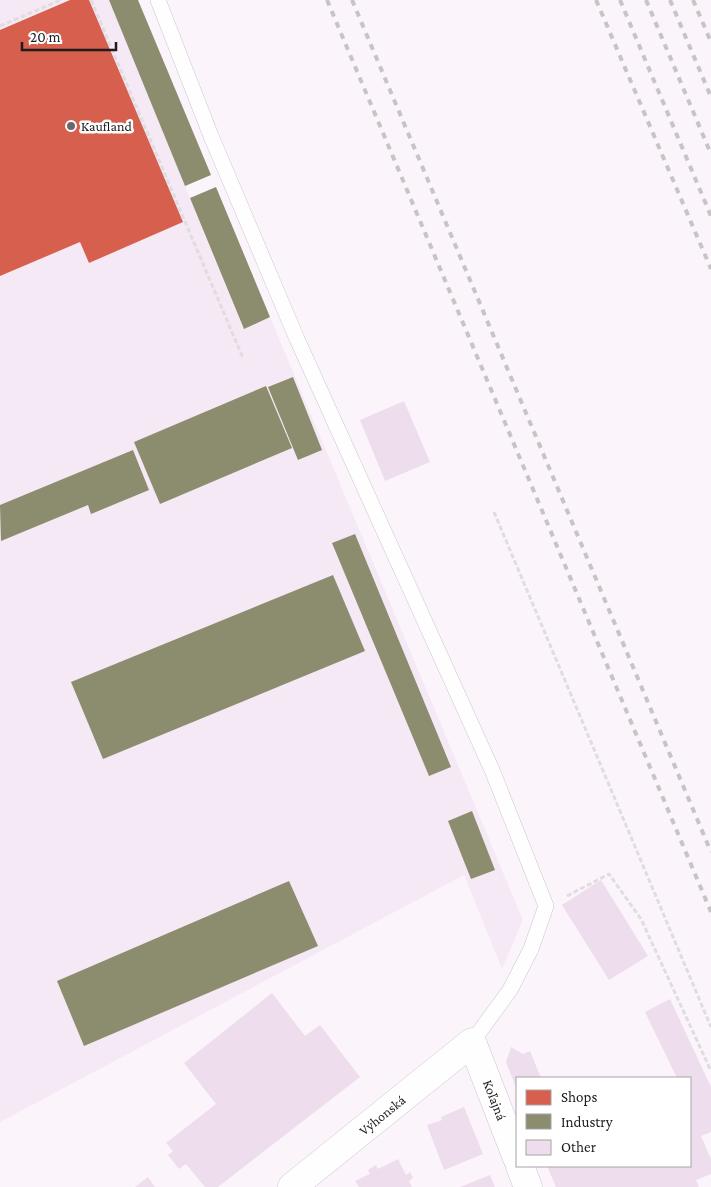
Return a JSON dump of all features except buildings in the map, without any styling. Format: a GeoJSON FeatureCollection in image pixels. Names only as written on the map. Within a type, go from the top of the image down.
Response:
{"type":"FeatureCollection","features":[{"type":"Feature","properties":{"kind":"street","name":"Koľajná"},"geometry":{"type":"LineString","coordinates":[[472,1042],[516,1155]]}},
{"type":"Feature","properties":{"kind":"street","name":"Výhonská"},"geometry":{"type":"LineString","coordinates":[[292,1187],[472,1042]]}},
{"type":"Feature","properties":{"kind":"street"},"geometry":{"type":"LineString","coordinates":[[520,1167],[528,1187]]}},
{"type":"Feature","properties":{"kind":"lane"},"geometry":{"type":"LineString","coordinates":[[158,0],[211,136],[298,339],[492,770],[546,906],[531,949],[510,990],[472,1042]]}},
{"type":"Feature","properties":{"kind":"path"},"geometry":{"type":"LineString","coordinates":[[0,26],[61,0]]}},
{"type":"Feature","properties":{"kind":"path"},"geometry":{"type":"LineString","coordinates":[[91,0],[243,358]]}},
{"type":"Feature","properties":{"kind":"path"},"geometry":{"type":"LineString","coordinates":[[494,512],[711,1027]]}},
{"type":"Feature","properties":{"kind":"path"},"geometry":{"type":"LineString","coordinates":[[546,906],[609,874],[641,919],[711,1071]]}},
{"type":"Feature","properties":{"kind":"shaded area"},"geometry":{"type":"Polygon","coordinates":[[[0,0],[109,0],[243,328],[270,317],[523,920],[502,969],[464,875],[0,1122],[0,0]]]}},
{"type":"Feature","properties":{"kind":"railway"},"geometry":{"type":"LineString","coordinates":[[327,0],[711,912]]}},
{"type":"Feature","properties":{"kind":"railway"},"geometry":{"type":"LineString","coordinates":[[352,0],[711,852]]}},
{"type":"Feature","properties":{"kind":"railway"},"geometry":{"type":"LineString","coordinates":[[596,0],[711,269]]}},
{"type":"Feature","properties":{"kind":"railway"},"geometry":{"type":"LineString","coordinates":[[620,0],[711,216]]}},
{"type":"Feature","properties":{"kind":"railway"},"geometry":{"type":"LineString","coordinates":[[646,0],[711,154]]}},
{"type":"Feature","properties":{"kind":"railway"},"geometry":{"type":"LineString","coordinates":[[670,0],[711,97]]}},
{"type":"Feature","properties":{"kind":"railway"},"geometry":{"type":"LineString","coordinates":[[693,0],[711,42]]}},
{"type":"Feature","properties":{"kind":"place","name":"Kaufland"},"geometry":{"type":"Point","coordinates":[71,126]}}]}
